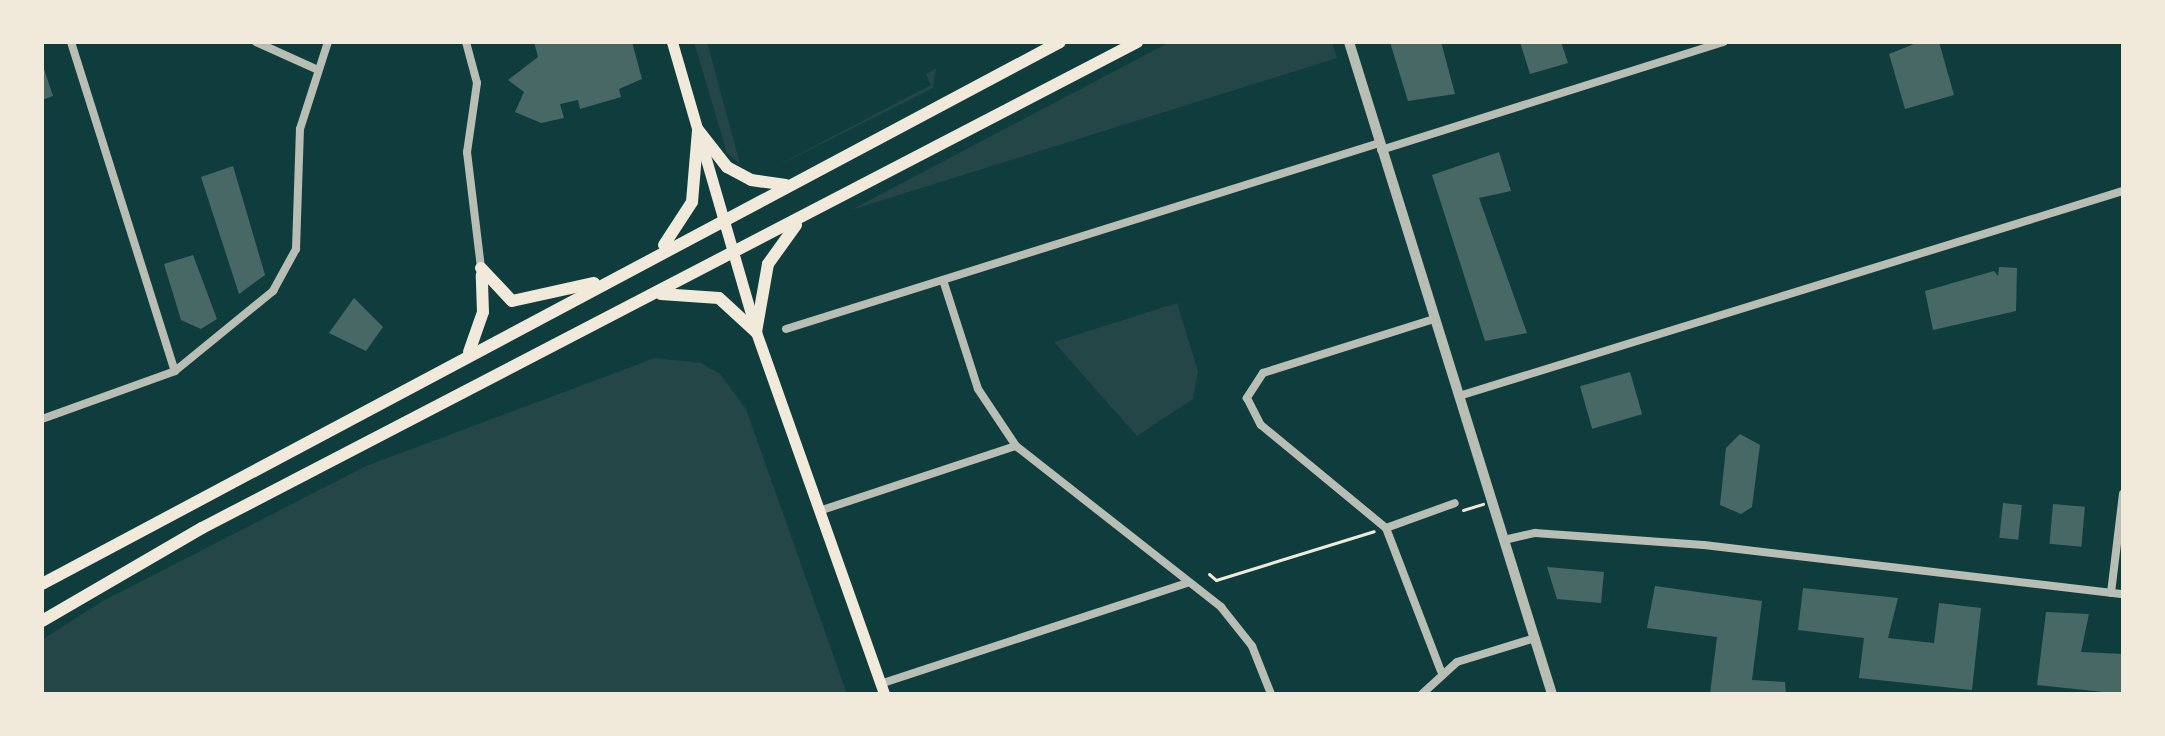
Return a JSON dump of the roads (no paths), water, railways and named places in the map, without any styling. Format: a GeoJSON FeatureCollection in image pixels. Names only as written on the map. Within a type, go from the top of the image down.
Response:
{"type":"FeatureCollection","features":[{"type":"Feature","properties":{"kind":"main road"},"geometry":{"type":"LineString","coordinates":[[672,42],[756,332],[882,689]]}},
{"type":"Feature","properties":{"kind":"main road"},"geometry":{"type":"LineString","coordinates":[[42,584],[469,352],[1060,42]]}},
{"type":"Feature","properties":{"kind":"main road"},"geometry":{"type":"LineString","coordinates":[[42,621],[215,521],[1137,42]]}},
{"type":"Feature","properties":{"kind":"main road"},"geometry":{"type":"LineString","coordinates":[[698,130],[727,167],[786,185]]}},
{"type":"Feature","properties":{"kind":"main road"},"geometry":{"type":"LineString","coordinates":[[653,255],[689,211],[698,130]]}},
{"type":"Feature","properties":{"kind":"main road"},"geometry":{"type":"LineString","coordinates":[[756,332],[768,264],[803,218]]}},
{"type":"Feature","properties":{"kind":"main road"},"geometry":{"type":"LineString","coordinates":[[481,268],[512,301],[601,282]]}},
{"type":"Feature","properties":{"kind":"main road"},"geometry":{"type":"LineString","coordinates":[[469,352],[483,312],[481,268]]}},
{"type":"Feature","properties":{"kind":"main road"},"geometry":{"type":"LineString","coordinates":[[654,295],[719,298],[756,332]]}},
{"type":"Feature","properties":{"kind":"street"},"geometry":{"type":"LineString","coordinates":[[71,42],[175,371]]}},
{"type":"Feature","properties":{"kind":"street"},"geometry":{"type":"LineString","coordinates":[[256,42],[316,69]]}},
{"type":"Feature","properties":{"kind":"street"},"geometry":{"type":"LineString","coordinates":[[42,419],[175,371],[241,321],[290,268],[300,129],[316,69],[328,42]]}},
{"type":"Feature","properties":{"kind":"street"},"geometry":{"type":"LineString","coordinates":[[466,42],[477,83],[467,152],[481,268]]}},
{"type":"Feature","properties":{"kind":"street"},"geometry":{"type":"LineString","coordinates":[[1349,42],[1552,694]]}},
{"type":"Feature","properties":{"kind":"street"},"geometry":{"type":"LineString","coordinates":[[786,329],[1723,42]]}},
{"type":"Feature","properties":{"kind":"street"},"geometry":{"type":"LineString","coordinates":[[1459,396],[2123,191]]}},
{"type":"Feature","properties":{"kind":"street"},"geometry":{"type":"LineString","coordinates":[[943,280],[978,389],[1016,446],[1238,625],[1271,694]]}},
{"type":"Feature","properties":{"kind":"street"},"geometry":{"type":"LineString","coordinates":[[1434,319],[1263,373],[1248,389],[1249,410],[1261,425],[1386,528],[1441,671]]}},
{"type":"Feature","properties":{"kind":"street"},"geometry":{"type":"LineString","coordinates":[[819,511],[1016,446]]}},
{"type":"Feature","properties":{"kind":"street"},"geometry":{"type":"LineString","coordinates":[[2111,593],[2123,494]]}},
{"type":"Feature","properties":{"kind":"street"},"geometry":{"type":"LineString","coordinates":[[1386,528],[1455,503]]}},
{"type":"Feature","properties":{"kind":"street"},"geometry":{"type":"LineString","coordinates":[[1504,540],[1535,533],[1704,545],[2123,594]]}},
{"type":"Feature","properties":{"kind":"street"},"geometry":{"type":"LineString","coordinates":[[882,689],[1188,583]]}},
{"type":"Feature","properties":{"kind":"street"},"geometry":{"type":"LineString","coordinates":[[1422,694],[1441,671],[1535,638]]}}]}
